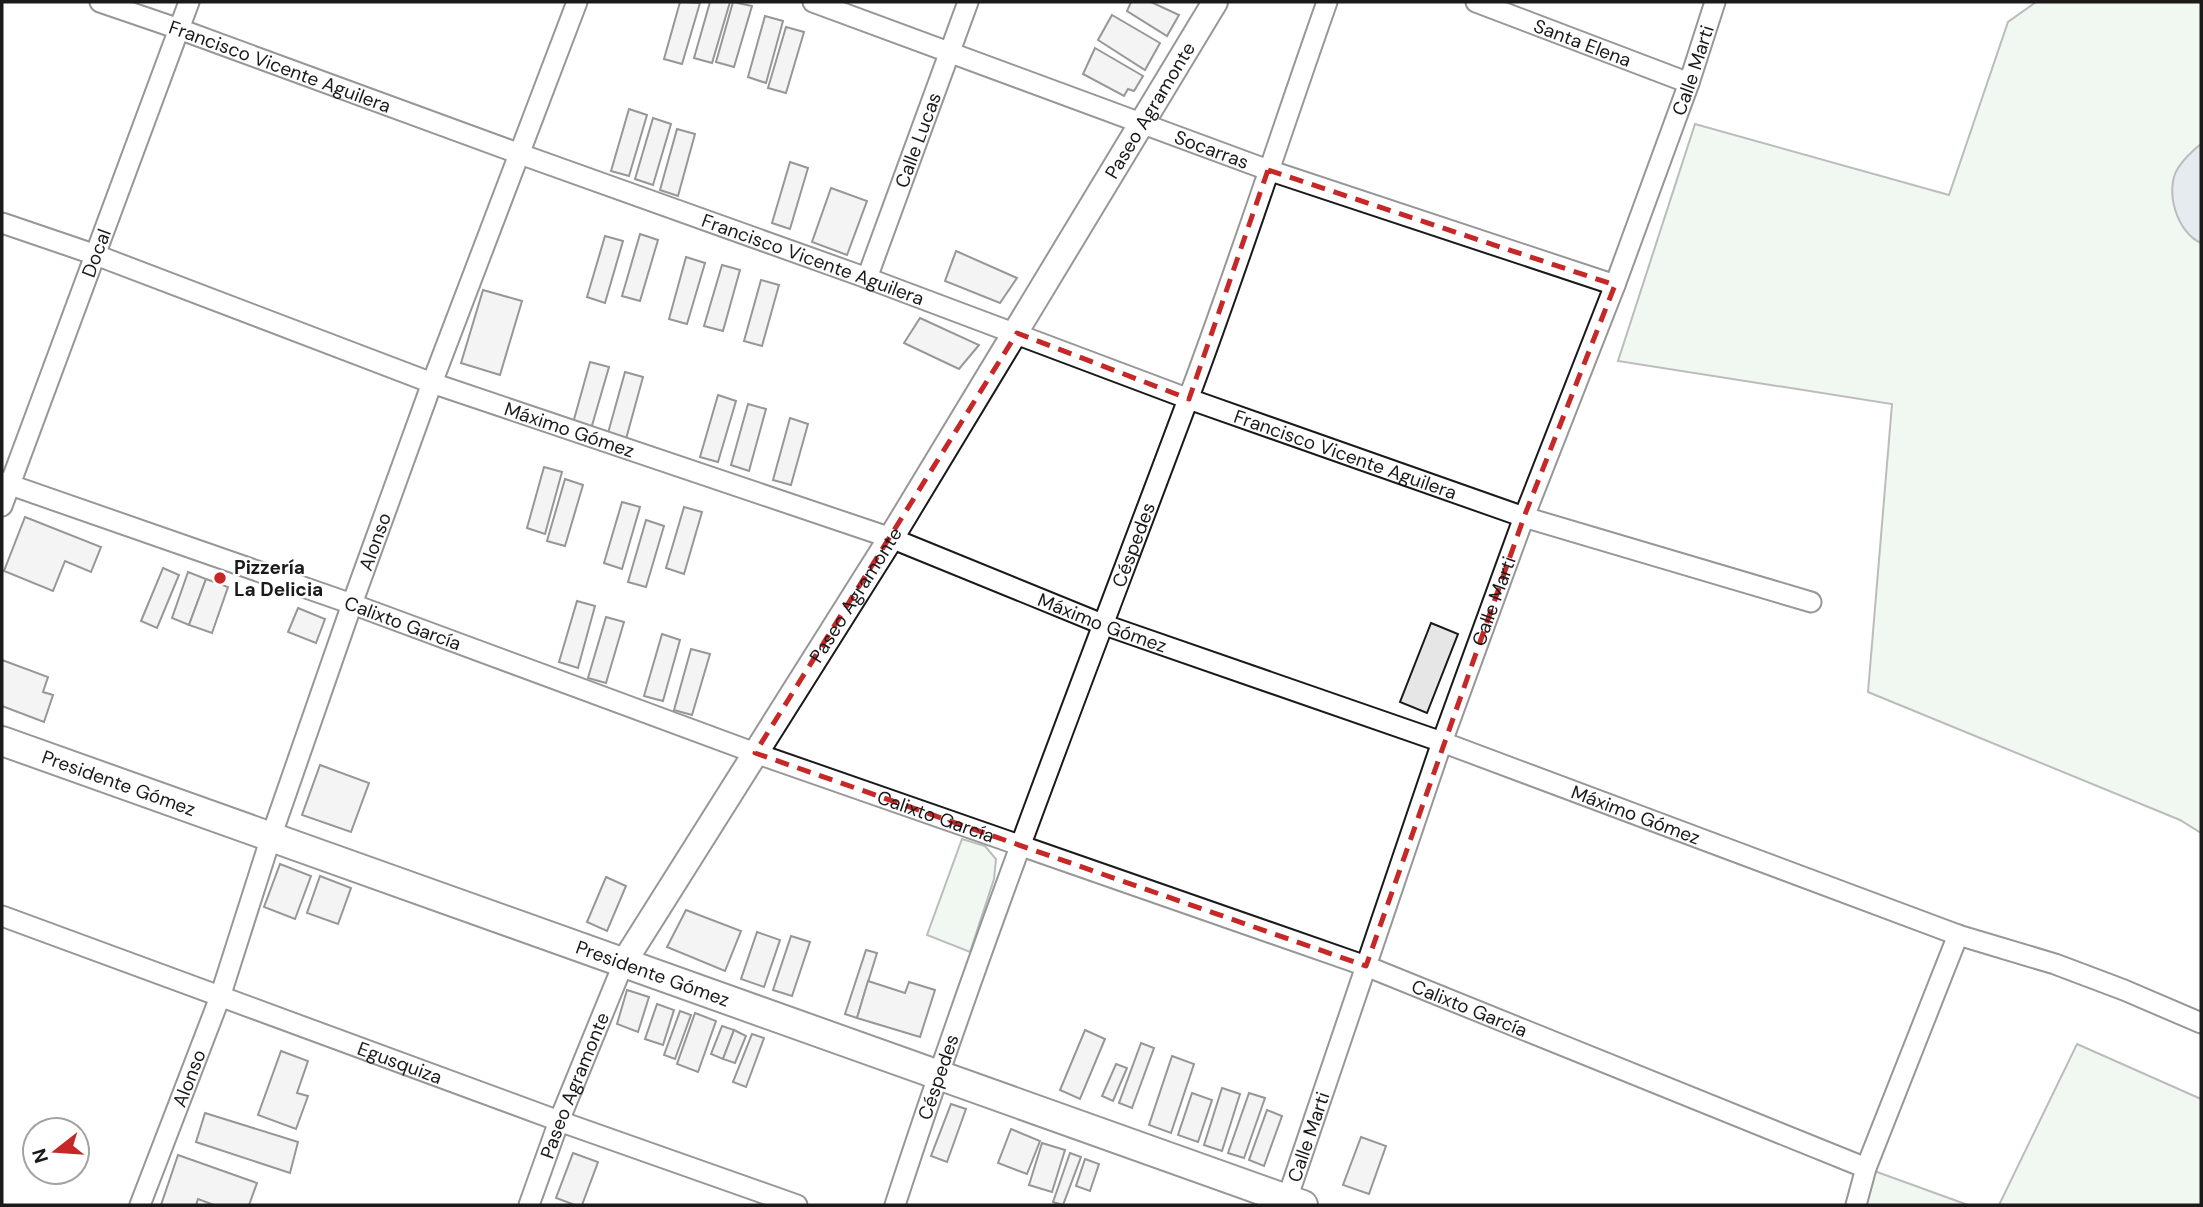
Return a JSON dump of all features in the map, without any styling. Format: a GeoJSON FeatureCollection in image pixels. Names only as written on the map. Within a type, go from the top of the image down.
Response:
{"type":"FeatureCollection","features":[{"type":"Feature","properties":{"kind":"main road","name":"Presidente Gómez"},"geometry":{"type":"LineString","coordinates":[[2,741],[1292,1203]]}},
{"type":"Feature","properties":{"kind":"street","name":"Francisco Vicente Aguilera"},"geometry":{"type":"LineString","coordinates":[[100,2],[867,278],[1189,399],[1524,517],[1811,602]]}},
{"type":"Feature","properties":{"kind":"street","name":"Docal"},"geometry":{"type":"LineString","coordinates":[[2,506],[6,483],[96,255],[189,2]]}},
{"type":"Feature","properties":{"kind":"street","name":"Alonso"},"geometry":{"type":"LineString","coordinates":[[140,1205],[219,997],[271,837],[432,383],[577,2]]}},
{"type":"Feature","properties":{"kind":"street","name":"Socarras"},"geometry":{"type":"LineString","coordinates":[[813,2],[1268,170],[1615,285]]}},
{"type":"Feature","properties":{"kind":"street","name":"Calle Lucas"},"geometry":{"type":"LineString","coordinates":[[867,278],[968,2]]}},
{"type":"Feature","properties":{"kind":"street","name":"Paseo Agramonte"},"geometry":{"type":"LineString","coordinates":[[529,1205],[559,1121],[624,962],[891,538],[1215,2]]}},
{"type":"Feature","properties":{"kind":"street","name":"Céspedes"},"geometry":{"type":"LineString","coordinates":[[895,1205],[938,1074],[1102,624],[1189,399],[1327,2]]}},
{"type":"Feature","properties":{"kind":"street","name":"Santa Elena"},"geometry":{"type":"LineString","coordinates":[[1476,2],[1689,83]]}},
{"type":"Feature","properties":{"kind":"street","name":"Calle Marti"},"geometry":{"type":"LineString","coordinates":[[1292,1203],[1366,966],[1442,742],[1524,517],[1615,285],[1689,83],[1715,2]]}},
{"type":"Feature","properties":{"kind":"street","name":"Máximo Gómez"},"geometry":{"type":"LineString","coordinates":[[2,223],[96,255],[432,383],[891,538],[1102,624],[1442,742],[1958,936],[2055,964],[2201,1023]]}},
{"type":"Feature","properties":{"kind":"street","name":"Calixto García"},"geometry":{"type":"LineString","coordinates":[[6,483],[352,604],[755,752],[1366,966],[1866,1168]]}},
{"type":"Feature","properties":{"kind":"street","name":"Egusquiza"},"geometry":{"type":"LineString","coordinates":[[2,916],[559,1121],[797,1205]]}},
{"type":"Feature","properties":{"kind":"street"},"geometry":{"type":"LineString","coordinates":[[1856,1205],[1866,1168],[1958,936]]}},
{"type":"Feature","properties":{"kind":"highlighted area"},"geometry":{"type":"Polygon","coordinates":[[[1268,170],[1615,285],[1524,517],[1366,966],[755,753],[1017,333],[1189,399],[1268,170]]]}},
{"type":"Feature","properties":{"kind":"green space"},"geometry":{"type":"Polygon","coordinates":[[[2036,2],[2201,2],[2201,833],[2180,820],[1868,692],[1892,404],[1618,361],[1695,124],[1949,195],[2008,22],[2036,2]]]}},
{"type":"Feature","properties":{"kind":"green space"},"geometry":{"type":"Polygon","coordinates":[[[962,839],[985,846],[996,859],[994,879],[970,952],[927,935],[962,839]]]}},
{"type":"Feature","properties":{"kind":"green space"},"geometry":{"type":"Polygon","coordinates":[[[2077,1044],[2201,1099],[2201,1205],[1999,1205],[2077,1044]]]}},
{"type":"Feature","properties":{"kind":"green space"},"geometry":{"type":"Polygon","coordinates":[[[1866,1168],[1968,1205],[1861,1205],[1866,1168]]]}},
{"type":"Feature","properties":{"kind":"shaded area"},"geometry":{"type":"Polygon","coordinates":[[[2201,144],[2201,243],[2185,230],[2179,221],[2172,188],[2178,168],[2201,144]]]}},
{"type":"Feature","properties":{"kind":"building"},"geometry":{"type":"Polygon","coordinates":[[[680,2],[700,3],[682,64],[664,59],[680,2]]]}},
{"type":"Feature","properties":{"kind":"building"},"geometry":{"type":"Polygon","coordinates":[[[710,2],[730,2],[712,63],[694,58],[710,2]]]}},
{"type":"Feature","properties":{"kind":"building"},"geometry":{"type":"Polygon","coordinates":[[[733,2],[752,6],[734,67],[716,62],[733,2]]]}},
{"type":"Feature","properties":{"kind":"building"},"geometry":{"type":"Polygon","coordinates":[[[1131,2],[1151,2],[1179,15],[1167,36],[1127,11],[1131,2]]]}},
{"type":"Feature","properties":{"kind":"building"},"geometry":{"type":"Polygon","coordinates":[[[1112,15],[1160,43],[1145,70],[1098,40],[1112,15]]]}},
{"type":"Feature","properties":{"kind":"building"},"geometry":{"type":"Polygon","coordinates":[[[765,16],[783,21],[766,83],[748,77],[765,16]]]}},
{"type":"Feature","properties":{"kind":"building"},"geometry":{"type":"Polygon","coordinates":[[[786,27],[804,32],[786,93],[768,88],[786,27]]]}},
{"type":"Feature","properties":{"kind":"building"},"geometry":{"type":"Polygon","coordinates":[[[1095,48],[1143,76],[1134,91],[1128,89],[1124,96],[1083,74],[1095,48]]]}},
{"type":"Feature","properties":{"kind":"building"},"geometry":{"type":"Polygon","coordinates":[[[629,109],[647,115],[629,176],[611,171],[629,109]]]}},
{"type":"Feature","properties":{"kind":"building"},"geometry":{"type":"Polygon","coordinates":[[[653,118],[671,124],[653,185],[635,179],[653,118]]]}},
{"type":"Feature","properties":{"kind":"building"},"geometry":{"type":"Polygon","coordinates":[[[677,129],[695,134],[678,196],[660,190],[677,129]]]}},
{"type":"Feature","properties":{"kind":"building"},"geometry":{"type":"Polygon","coordinates":[[[790,162],[808,168],[790,229],[772,223],[790,162]]]}},
{"type":"Feature","properties":{"kind":"building"},"geometry":{"type":"Polygon","coordinates":[[[831,188],[867,201],[847,255],[812,242],[831,188]]]}},
{"type":"Feature","properties":{"kind":"building"},"geometry":{"type":"Polygon","coordinates":[[[640,234],[658,240],[640,301],[622,296],[640,234]]]}},
{"type":"Feature","properties":{"kind":"building"},"geometry":{"type":"Polygon","coordinates":[[[605,236],[623,241],[605,303],[587,297],[605,236]]]}},
{"type":"Feature","properties":{"kind":"building"},"geometry":{"type":"Polygon","coordinates":[[[956,251],[1017,278],[1000,303],[945,281],[956,251]]]}},
{"type":"Feature","properties":{"kind":"building"},"geometry":{"type":"Polygon","coordinates":[[[686,257],[705,263],[687,324],[669,319],[686,257]]]}},
{"type":"Feature","properties":{"kind":"building"},"geometry":{"type":"Polygon","coordinates":[[[722,265],[740,270],[723,331],[704,326],[722,265]]]}},
{"type":"Feature","properties":{"kind":"building"},"geometry":{"type":"Polygon","coordinates":[[[761,280],[779,285],[762,346],[744,341],[761,280]]]}},
{"type":"Feature","properties":{"kind":"building"},"geometry":{"type":"Polygon","coordinates":[[[483,290],[522,301],[500,375],[461,363],[483,290]]]}},
{"type":"Feature","properties":{"kind":"building"},"geometry":{"type":"Polygon","coordinates":[[[920,318],[979,345],[959,369],[904,343],[920,318]]]}},
{"type":"Feature","properties":{"kind":"building"},"geometry":{"type":"Polygon","coordinates":[[[590,362],[609,367],[591,429],[573,423],[590,362]]]}},
{"type":"Feature","properties":{"kind":"building"},"geometry":{"type":"Polygon","coordinates":[[[625,372],[643,377],[626,439],[608,433],[625,372]]]}},
{"type":"Feature","properties":{"kind":"building"},"geometry":{"type":"Polygon","coordinates":[[[718,395],[736,401],[718,462],[700,457],[718,395]]]}},
{"type":"Feature","properties":{"kind":"building"},"geometry":{"type":"Polygon","coordinates":[[[748,404],[766,409],[749,471],[731,465],[748,404]]]}},
{"type":"Feature","properties":{"kind":"building"},"geometry":{"type":"Polygon","coordinates":[[[790,418],[808,424],[791,485],[773,480],[790,418]]]}},
{"type":"Feature","properties":{"kind":"building"},"geometry":{"type":"Polygon","coordinates":[[[544,467],[562,472],[545,534],[527,528],[544,467]]]}},
{"type":"Feature","properties":{"kind":"building"},"geometry":{"type":"Polygon","coordinates":[[[565,479],[583,485],[565,546],[547,541],[565,479]]]}},
{"type":"Feature","properties":{"kind":"building"},"geometry":{"type":"Polygon","coordinates":[[[622,502],[640,507],[622,569],[604,563],[622,502]]]}},
{"type":"Feature","properties":{"kind":"building"},"geometry":{"type":"Polygon","coordinates":[[[684,507],[702,512],[684,574],[666,568],[684,507]]]}},
{"type":"Feature","properties":{"kind":"building"},"geometry":{"type":"Polygon","coordinates":[[[25,517],[101,547],[91,572],[65,561],[53,591],[4,571],[25,517]]]}},
{"type":"Feature","properties":{"kind":"building"},"geometry":{"type":"Polygon","coordinates":[[[646,520],[664,526],[646,587],[628,582],[646,520]]]}},
{"type":"Feature","properties":{"kind":"building"},"geometry":{"type":"Polygon","coordinates":[[[163,568],[179,575],[157,628],[141,621],[163,568]]]}},
{"type":"Feature","properties":{"kind":"building"},"geometry":{"type":"Polygon","coordinates":[[[188,572],[206,579],[189,625],[172,618],[188,572]]]}},
{"type":"Feature","properties":{"kind":"building"},"geometry":{"type":"Polygon","coordinates":[[[206,579],[228,587],[212,633],[189,625],[206,579]]]}},
{"type":"Feature","properties":{"kind":"building"},"geometry":{"type":"Polygon","coordinates":[[[577,601],[595,606],[578,668],[559,662],[577,601]]]}},
{"type":"Feature","properties":{"kind":"building"},"geometry":{"type":"Polygon","coordinates":[[[298,608],[325,619],[316,643],[288,632],[298,608]]]}},
{"type":"Feature","properties":{"kind":"building"},"geometry":{"type":"Polygon","coordinates":[[[606,617],[624,622],[606,683],[588,678],[606,617]]]}},
{"type":"Feature","properties":{"kind":"building"},"geometry":{"type":"Polygon","coordinates":[[[1431,623],[1458,634],[1427,713],[1400,702],[1431,623]]]}},
{"type":"Feature","properties":{"kind":"building"},"geometry":{"type":"Polygon","coordinates":[[[662,634],[680,640],[663,701],[644,696],[662,634]]]}},
{"type":"Feature","properties":{"kind":"building"},"geometry":{"type":"Polygon","coordinates":[[[691,649],[710,654],[692,715],[674,710],[691,649]]]}},
{"type":"Feature","properties":{"kind":"building"},"geometry":{"type":"Polygon","coordinates":[[[2,660],[48,677],[43,692],[53,695],[44,722],[2,706],[2,660]]]}},
{"type":"Feature","properties":{"kind":"building"},"geometry":{"type":"Polygon","coordinates":[[[320,765],[369,783],[351,832],[302,815],[320,765]]]}},
{"type":"Feature","properties":{"kind":"building"},"geometry":{"type":"Polygon","coordinates":[[[280,864],[311,876],[295,919],[264,907],[280,864]]]}},
{"type":"Feature","properties":{"kind":"building"},"geometry":{"type":"Polygon","coordinates":[[[320,876],[351,888],[338,924],[307,913],[320,876]]]}},
{"type":"Feature","properties":{"kind":"building"},"geometry":{"type":"Polygon","coordinates":[[[606,877],[626,886],[607,931],[587,922],[606,877]]]}},
{"type":"Feature","properties":{"kind":"building"},"geometry":{"type":"Polygon","coordinates":[[[686,910],[741,931],[725,971],[667,947],[686,910]]]}},
{"type":"Feature","properties":{"kind":"building"},"geometry":{"type":"Polygon","coordinates":[[[757,932],[780,940],[764,987],[741,979],[757,932]]]}},
{"type":"Feature","properties":{"kind":"building"},"geometry":{"type":"Polygon","coordinates":[[[791,936],[810,942],[792,996],[773,990],[791,936]]]}},
{"type":"Feature","properties":{"kind":"building"},"geometry":{"type":"Polygon","coordinates":[[[866,950],[877,953],[857,1018],[845,1014],[866,950]]]}},
{"type":"Feature","properties":{"kind":"building"},"geometry":{"type":"Polygon","coordinates":[[[868,981],[905,993],[909,982],[935,990],[920,1037],[857,1018],[868,981]]]}},
{"type":"Feature","properties":{"kind":"building"},"geometry":{"type":"Polygon","coordinates":[[[627,990],[649,997],[638,1032],[617,1024],[627,990]]]}},
{"type":"Feature","properties":{"kind":"building"},"geometry":{"type":"Polygon","coordinates":[[[657,1004],[674,1010],[663,1045],[645,1039],[657,1004]]]}},
{"type":"Feature","properties":{"kind":"building"},"geometry":{"type":"Polygon","coordinates":[[[680,1011],[691,1015],[675,1059],[664,1055],[680,1011]]]}},
{"type":"Feature","properties":{"kind":"building"},"geometry":{"type":"Polygon","coordinates":[[[695,1013],[716,1021],[698,1072],[677,1064],[695,1013]]]}},
{"type":"Feature","properties":{"kind":"building"},"geometry":{"type":"Polygon","coordinates":[[[722,1026],[734,1030],[723,1059],[711,1054],[722,1026]]]}},
{"type":"Feature","properties":{"kind":"building"},"geometry":{"type":"Polygon","coordinates":[[[734,1030],[746,1036],[735,1063],[723,1059],[734,1030]]]}},
{"type":"Feature","properties":{"kind":"building"},"geometry":{"type":"Polygon","coordinates":[[[1085,1030],[1105,1039],[1080,1099],[1060,1090],[1085,1030]]]}},
{"type":"Feature","properties":{"kind":"building"},"geometry":{"type":"Polygon","coordinates":[[[752,1034],[764,1038],[746,1087],[733,1082],[752,1034]]]}},
{"type":"Feature","properties":{"kind":"building"},"geometry":{"type":"Polygon","coordinates":[[[1141,1043],[1154,1048],[1132,1108],[1119,1103],[1141,1043]]]}},
{"type":"Feature","properties":{"kind":"building"},"geometry":{"type":"Polygon","coordinates":[[[281,1051],[308,1061],[297,1093],[308,1096],[296,1129],[258,1115],[281,1051]]]}},
{"type":"Feature","properties":{"kind":"building"},"geometry":{"type":"Polygon","coordinates":[[[1172,1056],[1194,1064],[1171,1133],[1149,1125],[1172,1056]]]}},
{"type":"Feature","properties":{"kind":"building"},"geometry":{"type":"Polygon","coordinates":[[[1116,1064],[1127,1068],[1113,1101],[1102,1096],[1116,1064]]]}},
{"type":"Feature","properties":{"kind":"building"},"geometry":{"type":"Polygon","coordinates":[[[1222,1088],[1240,1094],[1222,1151],[1204,1145],[1222,1088]]]}},
{"type":"Feature","properties":{"kind":"building"},"geometry":{"type":"Polygon","coordinates":[[[1192,1093],[1212,1100],[1198,1142],[1178,1135],[1192,1093]]]}},
{"type":"Feature","properties":{"kind":"building"},"geometry":{"type":"Polygon","coordinates":[[[1249,1093],[1265,1098],[1244,1158],[1228,1153],[1249,1093]]]}},
{"type":"Feature","properties":{"kind":"building"},"geometry":{"type":"Polygon","coordinates":[[[951,1104],[966,1109],[947,1162],[931,1156],[951,1104]]]}},
{"type":"Feature","properties":{"kind":"building"},"geometry":{"type":"Polygon","coordinates":[[[1267,1110],[1282,1116],[1264,1166],[1249,1160],[1267,1110]]]}},
{"type":"Feature","properties":{"kind":"building"},"geometry":{"type":"Polygon","coordinates":[[[205,1113],[298,1142],[290,1173],[196,1142],[205,1113]]]}},
{"type":"Feature","properties":{"kind":"building"},"geometry":{"type":"Polygon","coordinates":[[[1011,1129],[1040,1141],[1027,1174],[998,1163],[1011,1129]]]}},
{"type":"Feature","properties":{"kind":"building"},"geometry":{"type":"Polygon","coordinates":[[[1361,1137],[1386,1146],[1369,1194],[1343,1185],[1361,1137]]]}},
{"type":"Feature","properties":{"kind":"building"},"geometry":{"type":"Polygon","coordinates":[[[1042,1143],[1065,1150],[1052,1192],[1029,1185],[1042,1143]]]}},
{"type":"Feature","properties":{"kind":"building"},"geometry":{"type":"Polygon","coordinates":[[[573,1153],[598,1162],[582,1205],[556,1198],[573,1153]]]}},
{"type":"Feature","properties":{"kind":"building"},"geometry":{"type":"Polygon","coordinates":[[[1070,1153],[1081,1157],[1063,1205],[1053,1202],[1070,1153]]]}},
{"type":"Feature","properties":{"kind":"building"},"geometry":{"type":"Polygon","coordinates":[[[178,1155],[257,1183],[249,1205],[214,1205],[198,1199],[196,1205],[161,1205],[178,1155]]]}},
{"type":"Feature","properties":{"kind":"building"},"geometry":{"type":"Polygon","coordinates":[[[1085,1159],[1099,1164],[1090,1191],[1076,1186],[1085,1159]]]}},
{"type":"Feature","properties":{"kind":"place","name":"Pizzería La Delicia"},"geometry":{"type":"Point","coordinates":[220,578]}}]}
